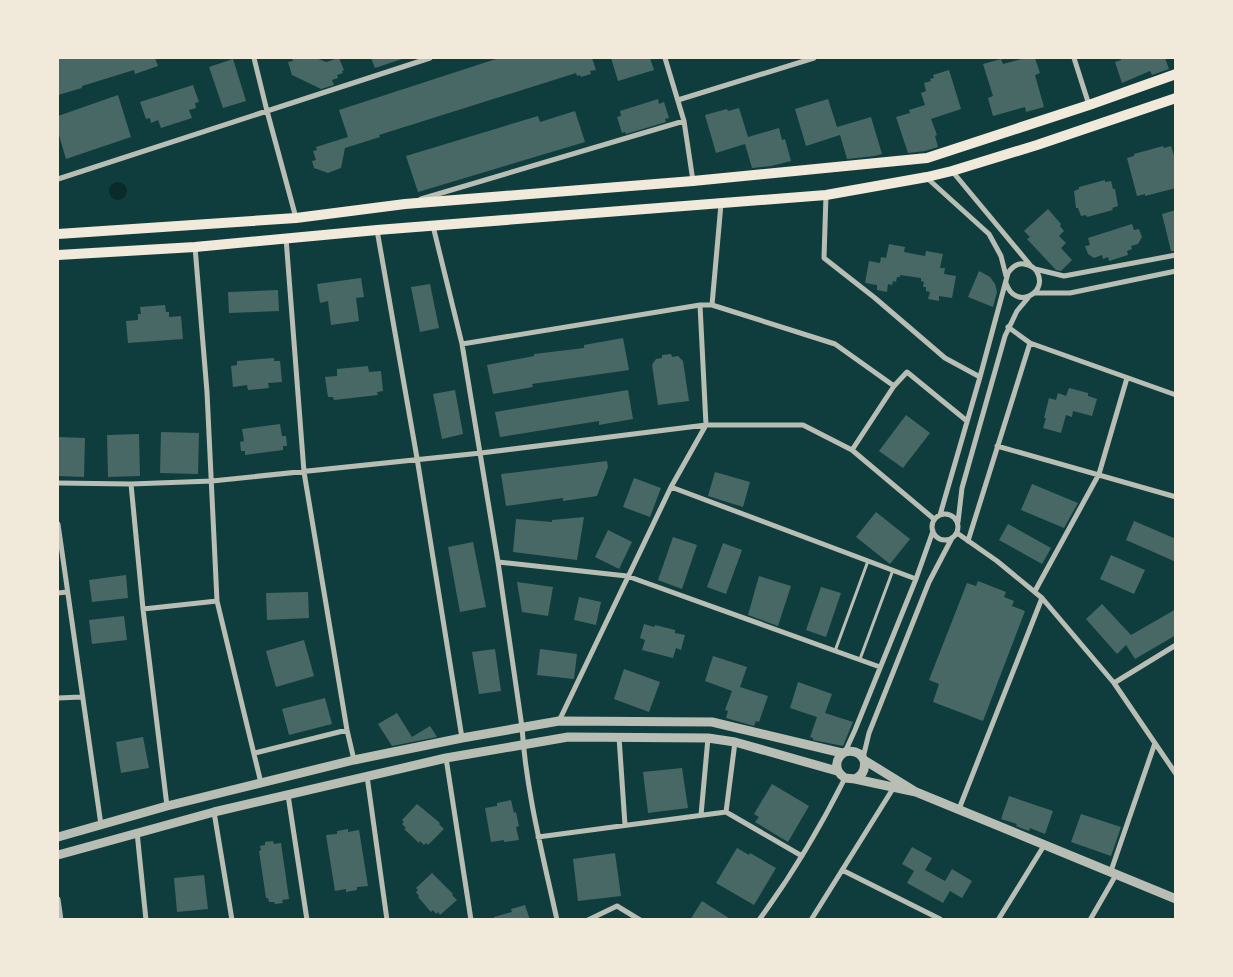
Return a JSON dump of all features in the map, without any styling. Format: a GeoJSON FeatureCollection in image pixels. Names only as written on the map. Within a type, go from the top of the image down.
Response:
{"type":"FeatureCollection","features":[{"type":"Feature","properties":{"kind":"main road"},"geometry":{"type":"LineString","coordinates":[[58,234],[296,218],[405,204],[693,181],[926,158],[1089,105],[1176,74]]}},
{"type":"Feature","properties":{"kind":"main road"},"geometry":{"type":"LineString","coordinates":[[58,255],[195,247],[377,230],[826,195],[926,178],[952,171],[1037,145],[1176,98]]}},
{"type":"Feature","properties":{"kind":"street"},"geometry":{"type":"LineString","coordinates":[[254,58],[296,218]]}},
{"type":"Feature","properties":{"kind":"street"},"geometry":{"type":"LineString","coordinates":[[58,179],[430,58]]}},
{"type":"Feature","properties":{"kind":"street"},"geometry":{"type":"LineString","coordinates":[[665,58],[684,122],[693,181]]}},
{"type":"Feature","properties":{"kind":"street"},"geometry":{"type":"LineString","coordinates":[[678,100],[814,58]]}},
{"type":"Feature","properties":{"kind":"street"},"geometry":{"type":"LineString","coordinates":[[1074,58],[1089,105]]}},
{"type":"Feature","properties":{"kind":"street"},"geometry":{"type":"LineString","coordinates":[[405,204],[684,122]]}},
{"type":"Feature","properties":{"kind":"street"},"geometry":{"type":"LineString","coordinates":[[855,779],[864,770],[863,759],[869,733],[929,582],[952,538],[957,533],[962,488],[1008,327],[1017,311],[1038,289],[1040,278],[952,171]]}},
{"type":"Feature","properties":{"kind":"street"},"geometry":{"type":"LineString","coordinates":[[926,178],[989,234],[1001,256],[1006,281],[1015,296],[1025,298],[1032,295],[1070,293],[1176,271]]}},
{"type":"Feature","properties":{"kind":"street"},"geometry":{"type":"LineString","coordinates":[[826,195],[824,258],[875,298],[945,358],[980,377]]}},
{"type":"Feature","properties":{"kind":"street"},"geometry":{"type":"LineString","coordinates":[[712,305],[720,204]]}},
{"type":"Feature","properties":{"kind":"street"},"geometry":{"type":"LineString","coordinates":[[433,226],[462,344],[498,562],[538,837],[557,920]]}},
{"type":"Feature","properties":{"kind":"street"},"geometry":{"type":"LineString","coordinates":[[377,230],[417,458],[462,738]]}},
{"type":"Feature","properties":{"kind":"street"},"geometry":{"type":"LineString","coordinates":[[286,238],[304,472],[347,730],[354,760]]}},
{"type":"Feature","properties":{"kind":"street"},"geometry":{"type":"LineString","coordinates":[[195,247],[207,392],[217,601],[261,783]]}},
{"type":"Feature","properties":{"kind":"street"},"geometry":{"type":"LineString","coordinates":[[940,515],[1008,273],[1021,264],[1064,276],[1176,255]]}},
{"type":"Feature","properties":{"kind":"street"},"geometry":{"type":"LineString","coordinates":[[462,344],[700,305],[712,305],[835,344],[894,386]]}},
{"type":"Feature","properties":{"kind":"street"},"geometry":{"type":"LineString","coordinates":[[558,721],[671,487],[706,425],[700,305]]}},
{"type":"Feature","properties":{"kind":"street"},"geometry":{"type":"LineString","coordinates":[[1008,327],[1030,343],[1176,395]]}},
{"type":"Feature","properties":{"kind":"street"},"geometry":{"type":"LineString","coordinates":[[968,541],[1030,343]]}},
{"type":"Feature","properties":{"kind":"street"},"geometry":{"type":"LineString","coordinates":[[852,450],[894,386],[907,372],[967,421]]}},
{"type":"Feature","properties":{"kind":"street"},"geometry":{"type":"LineString","coordinates":[[1035,591],[1099,474],[1127,378]]}},
{"type":"Feature","properties":{"kind":"street"},"geometry":{"type":"LineString","coordinates":[[58,483],[131,484],[212,481],[417,458],[481,453],[706,425],[803,424],[852,450],[934,519]]}},
{"type":"Feature","properties":{"kind":"street"},"geometry":{"type":"LineString","coordinates":[[997,446],[1176,496]]}},
{"type":"Feature","properties":{"kind":"street"},"geometry":{"type":"LineString","coordinates":[[131,484],[143,609],[167,806]]}},
{"type":"Feature","properties":{"kind":"street"},"geometry":{"type":"LineString","coordinates":[[671,487],[916,579]]}},
{"type":"Feature","properties":{"kind":"street"},"geometry":{"type":"LineString","coordinates":[[934,519],[940,515],[949,514],[958,522]]}},
{"type":"Feature","properties":{"kind":"street"},"geometry":{"type":"LineString","coordinates":[[837,771],[837,761],[844,753],[856,730],[916,579],[933,530],[934,519]]}},
{"type":"Feature","properties":{"kind":"street"},"geometry":{"type":"LineString","coordinates":[[58,524],[101,826]]}},
{"type":"Feature","properties":{"kind":"street"},"geometry":{"type":"LineString","coordinates":[[933,530],[935,535],[941,539],[952,538]]}},
{"type":"Feature","properties":{"kind":"street"},"geometry":{"type":"LineString","coordinates":[[957,533],[997,561],[1042,598],[1114,683],[1176,774]]}},
{"type":"Feature","properties":{"kind":"street"},"geometry":{"type":"LineString","coordinates":[[498,562],[627,576],[880,667]]}},
{"type":"Feature","properties":{"kind":"street"},"geometry":{"type":"LineString","coordinates":[[58,593],[67,592]]}},
{"type":"Feature","properties":{"kind":"street"},"geometry":{"type":"LineString","coordinates":[[959,808],[1042,598]]}},
{"type":"Feature","properties":{"kind":"street"},"geometry":{"type":"LineString","coordinates":[[143,609],[217,601]]}},
{"type":"Feature","properties":{"kind":"street"},"geometry":{"type":"LineString","coordinates":[[1114,683],[1176,645]]}},
{"type":"Feature","properties":{"kind":"street"},"geometry":{"type":"LineString","coordinates":[[58,698],[82,697]]}},
{"type":"Feature","properties":{"kind":"street"},"geometry":{"type":"LineString","coordinates":[[58,837],[167,806],[354,760],[522,726],[558,721],[712,722],[844,753],[855,752],[916,792]]}},
{"type":"Feature","properties":{"kind":"street"},"geometry":{"type":"LineString","coordinates":[[255,753],[347,730]]}},
{"type":"Feature","properties":{"kind":"street"},"geometry":{"type":"LineString","coordinates":[[58,855],[214,812],[446,758],[568,737],[708,738],[735,742],[837,771],[845,778],[916,792],[959,808],[1176,899]]}},
{"type":"Feature","properties":{"kind":"street"},"geometry":{"type":"LineString","coordinates":[[619,737],[626,825]]}},
{"type":"Feature","properties":{"kind":"street"},"geometry":{"type":"LineString","coordinates":[[701,815],[708,738]]}},
{"type":"Feature","properties":{"kind":"street"},"geometry":{"type":"LineString","coordinates":[[726,812],[735,742]]}},
{"type":"Feature","properties":{"kind":"street"},"geometry":{"type":"LineString","coordinates":[[1090,920],[1114,872],[1155,743]]}},
{"type":"Feature","properties":{"kind":"street"},"geometry":{"type":"LineString","coordinates":[[446,758],[471,920]]}},
{"type":"Feature","properties":{"kind":"street"},"geometry":{"type":"LineString","coordinates":[[367,776],[388,920]]}},
{"type":"Feature","properties":{"kind":"street"},"geometry":{"type":"LineString","coordinates":[[759,920],[802,856],[845,778]]}},
{"type":"Feature","properties":{"kind":"street"},"geometry":{"type":"LineString","coordinates":[[811,920],[894,787]]}},
{"type":"Feature","properties":{"kind":"street"},"geometry":{"type":"LineString","coordinates":[[288,796],[307,920]]}},
{"type":"Feature","properties":{"kind":"street"},"geometry":{"type":"LineString","coordinates":[[214,812],[232,920]]}},
{"type":"Feature","properties":{"kind":"street"},"geometry":{"type":"LineString","coordinates":[[538,837],[726,812],[802,856]]}},
{"type":"Feature","properties":{"kind":"street"},"geometry":{"type":"LineString","coordinates":[[137,832],[146,920]]}},
{"type":"Feature","properties":{"kind":"street"},"geometry":{"type":"LineString","coordinates":[[998,920],[1045,844]]}},
{"type":"Feature","properties":{"kind":"street"},"geometry":{"type":"LineString","coordinates":[[842,870],[940,919]]}},
{"type":"Feature","properties":{"kind":"street"},"geometry":{"type":"LineString","coordinates":[[58,899],[61,920]]}},
{"type":"Feature","properties":{"kind":"street"},"geometry":{"type":"LineString","coordinates":[[588,920],[617,906],[640,920]]}},
{"type":"Feature","properties":{"kind":"lane"},"geometry":{"type":"LineString","coordinates":[[835,651],[868,561]]}},
{"type":"Feature","properties":{"kind":"lane"},"geometry":{"type":"LineString","coordinates":[[860,660],[893,570]]}},
{"type":"Feature","properties":{"kind":"water"},"geometry":{"type":"Polygon","coordinates":[[[118,182],[124,185],[127,191],[124,197],[118,200],[112,197],[109,191],[112,185],[118,182]]]}},
{"type":"Feature","properties":{"kind":"building"},"geometry":{"type":"Polygon","coordinates":[[[58,58],[155,58],[158,66],[135,74],[134,70],[58,95],[58,58]]]}},
{"type":"Feature","properties":{"kind":"building"},"geometry":{"type":"Polygon","coordinates":[[[292,58],[316,58],[326,62],[339,58],[344,70],[342,71],[343,73],[337,75],[338,78],[332,80],[334,85],[321,89],[292,75],[288,62],[293,61],[292,58]]]}},
{"type":"Feature","properties":{"kind":"building"},"geometry":{"type":"Polygon","coordinates":[[[371,58],[401,58],[402,59],[375,68],[371,58]]]}},
{"type":"Feature","properties":{"kind":"building"},"geometry":{"type":"Polygon","coordinates":[[[499,58],[592,58],[596,70],[590,71],[591,74],[581,77],[580,75],[577,76],[576,73],[379,135],[380,137],[345,148],[341,168],[328,173],[314,168],[312,161],[316,160],[313,151],[317,150],[316,147],[348,137],[339,110],[499,58]]]}},
{"type":"Feature","properties":{"kind":"building"},"geometry":{"type":"Polygon","coordinates":[[[611,58],[650,58],[654,70],[618,81],[611,58]]]}},
{"type":"Feature","properties":{"kind":"building"},"geometry":{"type":"Polygon","coordinates":[[[1026,58],[1035,58],[1040,73],[1035,75],[1044,107],[1026,112],[1025,107],[993,116],[988,98],[993,96],[983,64],[1001,59],[1003,64],[1026,58]]]}},
{"type":"Feature","properties":{"kind":"building"},"geometry":{"type":"Polygon","coordinates":[[[1121,58],[1165,58],[1169,69],[1152,75],[1150,71],[1122,83],[1115,62],[1121,60],[1121,58]]]}},
{"type":"Feature","properties":{"kind":"building"},"geometry":{"type":"Polygon","coordinates":[[[233,59],[246,101],[223,108],[209,67],[233,59]]]}},
{"type":"Feature","properties":{"kind":"building"},"geometry":{"type":"Polygon","coordinates":[[[949,70],[961,109],[931,119],[937,135],[935,136],[938,147],[908,153],[896,117],[910,113],[909,110],[925,105],[921,93],[926,91],[924,83],[931,81],[930,79],[934,78],[933,75],[949,70]]]}},
{"type":"Feature","properties":{"kind":"building"},"geometry":{"type":"Polygon","coordinates":[[[193,85],[199,102],[195,103],[196,108],[189,110],[192,118],[161,128],[158,120],[151,123],[150,118],[146,119],[140,102],[193,85]]]}},
{"type":"Feature","properties":{"kind":"building"},"geometry":{"type":"Polygon","coordinates":[[[118,95],[131,137],[66,159],[58,132],[58,116],[118,95]]]}},
{"type":"Feature","properties":{"kind":"building"},"geometry":{"type":"Polygon","coordinates":[[[658,99],[659,104],[664,102],[669,118],[665,119],[666,122],[626,134],[625,132],[622,133],[617,117],[621,116],[620,111],[658,99]]]}},
{"type":"Feature","properties":{"kind":"building"},"geometry":{"type":"Polygon","coordinates":[[[828,99],[837,127],[871,117],[882,154],[847,159],[840,135],[806,146],[795,109],[828,99]]]}},
{"type":"Feature","properties":{"kind":"building"},"geometry":{"type":"Polygon","coordinates":[[[739,108],[748,137],[779,128],[782,140],[785,139],[791,161],[752,168],[745,144],[716,153],[705,115],[739,108]]]}},
{"type":"Feature","properties":{"kind":"building"},"geometry":{"type":"Polygon","coordinates":[[[575,111],[585,142],[418,192],[406,156],[538,116],[540,122],[575,111]]]}},
{"type":"Feature","properties":{"kind":"building"},"geometry":{"type":"Polygon","coordinates":[[[1163,146],[1164,148],[1171,146],[1176,162],[1176,188],[1145,196],[1145,194],[1137,196],[1127,158],[1134,156],[1134,154],[1163,146]]]}},
{"type":"Feature","properties":{"kind":"building"},"geometry":{"type":"Polygon","coordinates":[[[1105,180],[1105,182],[1111,181],[1113,189],[1115,189],[1118,206],[1112,208],[1113,210],[1087,217],[1086,215],[1081,216],[1078,208],[1076,208],[1074,191],[1079,189],[1079,187],[1105,180]]]}},
{"type":"Feature","properties":{"kind":"building"},"geometry":{"type":"Polygon","coordinates":[[[1048,209],[1061,224],[1060,226],[1064,231],[1059,236],[1066,243],[1061,248],[1072,260],[1061,271],[1056,270],[1027,239],[1030,237],[1024,231],[1048,209]]]}},
{"type":"Feature","properties":{"kind":"building"},"geometry":{"type":"Polygon","coordinates":[[[1176,210],[1176,251],[1171,251],[1162,214],[1176,210]]]}},
{"type":"Feature","properties":{"kind":"building"},"geometry":{"type":"Polygon","coordinates":[[[1132,224],[1134,230],[1139,229],[1142,237],[1138,244],[1131,246],[1132,249],[1127,251],[1128,255],[1109,261],[1108,257],[1103,259],[1102,255],[1094,258],[1088,254],[1085,246],[1090,245],[1088,238],[1132,224]]]}},
{"type":"Feature","properties":{"kind":"building"},"geometry":{"type":"Polygon","coordinates":[[[889,244],[905,247],[904,252],[925,256],[926,251],[943,254],[940,268],[945,268],[944,274],[956,276],[952,298],[939,296],[939,301],[928,299],[930,292],[926,291],[926,287],[923,287],[924,282],[921,281],[921,278],[900,275],[900,277],[897,277],[896,282],[893,281],[892,285],[888,284],[887,292],[877,290],[877,285],[865,283],[869,261],[880,263],[881,257],[886,258],[889,244]]]}},
{"type":"Feature","properties":{"kind":"building"},"geometry":{"type":"Polygon","coordinates":[[[979,271],[990,277],[995,284],[997,292],[993,307],[968,297],[979,271]]]}},
{"type":"Feature","properties":{"kind":"building"},"geometry":{"type":"Polygon","coordinates":[[[361,278],[364,297],[356,298],[359,321],[331,325],[328,301],[320,303],[317,284],[361,278]]]}},
{"type":"Feature","properties":{"kind":"building"},"geometry":{"type":"Polygon","coordinates":[[[430,284],[439,328],[420,332],[411,287],[430,284]]]}},
{"type":"Feature","properties":{"kind":"building"},"geometry":{"type":"Polygon","coordinates":[[[278,290],[279,311],[229,313],[228,292],[278,290]]]}},
{"type":"Feature","properties":{"kind":"building"},"geometry":{"type":"Polygon","coordinates":[[[165,305],[166,312],[169,312],[169,317],[181,316],[183,339],[128,343],[126,321],[138,320],[138,314],[141,314],[140,307],[165,305]]]}},
{"type":"Feature","properties":{"kind":"building"},"geometry":{"type":"Polygon","coordinates":[[[623,338],[629,370],[532,384],[533,387],[493,394],[487,365],[534,356],[534,354],[584,348],[584,345],[623,338]]]}},
{"type":"Feature","properties":{"kind":"building"},"geometry":{"type":"Polygon","coordinates":[[[671,354],[672,357],[678,356],[683,361],[689,401],[658,405],[652,365],[656,359],[662,358],[662,355],[671,354]]]}},
{"type":"Feature","properties":{"kind":"building"},"geometry":{"type":"Polygon","coordinates":[[[274,358],[274,361],[280,361],[282,382],[268,383],[269,388],[248,390],[247,385],[233,387],[231,366],[237,365],[237,361],[274,358]]]}},
{"type":"Feature","properties":{"kind":"building"},"geometry":{"type":"Polygon","coordinates":[[[368,366],[369,372],[381,371],[383,391],[377,392],[378,395],[334,400],[333,397],[328,397],[325,377],[337,376],[337,369],[368,366]]]}},
{"type":"Feature","properties":{"kind":"building"},"geometry":{"type":"Polygon","coordinates":[[[1069,388],[1088,393],[1088,396],[1097,399],[1092,416],[1073,411],[1072,417],[1066,415],[1061,433],[1043,428],[1049,398],[1056,400],[1058,393],[1066,396],[1069,388]]]}},
{"type":"Feature","properties":{"kind":"building"},"geometry":{"type":"Polygon","coordinates":[[[455,390],[463,434],[442,439],[433,394],[455,390]]]}},
{"type":"Feature","properties":{"kind":"building"},"geometry":{"type":"Polygon","coordinates":[[[628,390],[633,419],[599,425],[599,421],[500,437],[495,412],[628,390]]]}},
{"type":"Feature","properties":{"kind":"building"},"geometry":{"type":"Polygon","coordinates":[[[906,415],[930,433],[903,468],[879,451],[906,415]]]}},
{"type":"Feature","properties":{"kind":"building"},"geometry":{"type":"Polygon","coordinates":[[[280,424],[282,436],[286,436],[287,446],[283,446],[283,450],[245,455],[245,451],[241,451],[240,442],[244,441],[242,429],[280,424]]]}},
{"type":"Feature","properties":{"kind":"building"},"geometry":{"type":"Polygon","coordinates":[[[161,432],[199,433],[198,474],[160,473],[161,432]]]}},
{"type":"Feature","properties":{"kind":"building"},"geometry":{"type":"Polygon","coordinates":[[[139,434],[140,476],[108,477],[107,435],[139,434]]]}},
{"type":"Feature","properties":{"kind":"building"},"geometry":{"type":"Polygon","coordinates":[[[58,437],[85,438],[84,477],[58,476],[58,437]]]}},
{"type":"Feature","properties":{"kind":"building"},"geometry":{"type":"Polygon","coordinates":[[[607,461],[608,467],[597,496],[563,501],[563,498],[506,506],[501,474],[607,461]]]}},
{"type":"Feature","properties":{"kind":"building"},"geometry":{"type":"Polygon","coordinates":[[[715,472],[750,482],[743,507],[708,496],[715,472]]]}},
{"type":"Feature","properties":{"kind":"building"},"geometry":{"type":"Polygon","coordinates":[[[634,478],[661,488],[650,517],[623,507],[634,478]]]}},
{"type":"Feature","properties":{"kind":"building"},"geometry":{"type":"Polygon","coordinates":[[[1032,484],[1078,503],[1064,528],[1021,510],[1032,484]]]}},
{"type":"Feature","properties":{"kind":"building"},"geometry":{"type":"Polygon","coordinates":[[[876,512],[910,539],[890,564],[856,537],[876,512]]]}},
{"type":"Feature","properties":{"kind":"building"},"geometry":{"type":"Polygon","coordinates":[[[584,517],[577,560],[513,552],[516,519],[552,522],[552,520],[584,517]]]}},
{"type":"Feature","properties":{"kind":"building"},"geometry":{"type":"Polygon","coordinates":[[[1134,521],[1176,539],[1176,562],[1126,540],[1134,521]]]}},
{"type":"Feature","properties":{"kind":"building"},"geometry":{"type":"Polygon","coordinates":[[[1008,524],[1051,548],[1042,564],[999,540],[1008,524]]]}},
{"type":"Feature","properties":{"kind":"building"},"geometry":{"type":"Polygon","coordinates":[[[608,530],[632,542],[619,569],[595,557],[608,530]]]}},
{"type":"Feature","properties":{"kind":"building"},"geometry":{"type":"Polygon","coordinates":[[[673,537],[697,545],[682,589],[658,580],[673,537]]]}},
{"type":"Feature","properties":{"kind":"building"},"geometry":{"type":"Polygon","coordinates":[[[473,542],[486,607],[460,612],[448,547],[473,542]]]}},
{"type":"Feature","properties":{"kind":"building"},"geometry":{"type":"Polygon","coordinates":[[[723,543],[742,550],[726,594],[707,587],[723,543]]]}},
{"type":"Feature","properties":{"kind":"building"},"geometry":{"type":"Polygon","coordinates":[[[1111,555],[1145,570],[1134,594],[1100,579],[1111,555]]]}},
{"type":"Feature","properties":{"kind":"building"},"geometry":{"type":"Polygon","coordinates":[[[126,575],[128,598],[92,602],[89,580],[126,575]]]}},
{"type":"Feature","properties":{"kind":"building"},"geometry":{"type":"Polygon","coordinates":[[[759,576],[791,586],[778,626],[748,615],[759,576]]]}},
{"type":"Feature","properties":{"kind":"building"},"geometry":{"type":"Polygon","coordinates":[[[978,581],[1006,592],[1004,597],[1014,601],[1012,606],[1025,611],[983,721],[933,702],[939,684],[929,680],[967,583],[976,586],[978,581]]]}},
{"type":"Feature","properties":{"kind":"building"},"geometry":{"type":"Polygon","coordinates":[[[517,582],[553,587],[548,616],[522,612],[517,582]]]}},
{"type":"Feature","properties":{"kind":"building"},"geometry":{"type":"Polygon","coordinates":[[[821,587],[841,593],[826,637],[806,630],[821,587]]]}},
{"type":"Feature","properties":{"kind":"building"},"geometry":{"type":"Polygon","coordinates":[[[308,592],[309,618],[267,620],[266,593],[308,592]]]}},
{"type":"Feature","properties":{"kind":"building"},"geometry":{"type":"Polygon","coordinates":[[[579,597],[601,602],[596,625],[574,620],[579,597]]]}},
{"type":"Feature","properties":{"kind":"building"},"geometry":{"type":"Polygon","coordinates":[[[1102,604],[1131,635],[1176,609],[1176,635],[1135,659],[1126,645],[1117,654],[1086,619],[1102,604]]]}},
{"type":"Feature","properties":{"kind":"building"},"geometry":{"type":"Polygon","coordinates":[[[124,616],[127,640],[92,644],[89,620],[124,616]]]}},
{"type":"Feature","properties":{"kind":"building"},"geometry":{"type":"Polygon","coordinates":[[[644,624],[675,630],[675,633],[685,635],[681,650],[676,648],[673,658],[642,650],[645,640],[640,638],[644,624]]]}},
{"type":"Feature","properties":{"kind":"building"},"geometry":{"type":"Polygon","coordinates":[[[304,640],[314,676],[276,687],[266,651],[304,640]]]}},
{"type":"Feature","properties":{"kind":"building"},"geometry":{"type":"Polygon","coordinates":[[[495,649],[501,691],[479,694],[472,652],[495,649]]]}},
{"type":"Feature","properties":{"kind":"building"},"geometry":{"type":"Polygon","coordinates":[[[540,649],[577,654],[574,679],[537,675],[540,649]]]}},
{"type":"Feature","properties":{"kind":"building"},"geometry":{"type":"Polygon","coordinates":[[[713,656],[747,667],[740,687],[768,696],[759,722],[756,721],[754,726],[726,718],[728,711],[725,710],[732,691],[705,681],[713,656]]]}},
{"type":"Feature","properties":{"kind":"building"},"geometry":{"type":"Polygon","coordinates":[[[624,669],[660,682],[649,712],[614,699],[624,669]]]}},
{"type":"Feature","properties":{"kind":"building"},"geometry":{"type":"Polygon","coordinates":[[[798,682],[832,694],[825,713],[853,722],[843,746],[813,740],[810,737],[817,717],[790,708],[798,682]]]}},
{"type":"Feature","properties":{"kind":"building"},"geometry":{"type":"Polygon","coordinates":[[[325,698],[332,724],[289,735],[282,709],[325,698]]]}},
{"type":"Feature","properties":{"kind":"building"},"geometry":{"type":"Polygon","coordinates":[[[397,713],[412,737],[430,726],[437,737],[392,746],[378,724],[397,713]]]}},
{"type":"Feature","properties":{"kind":"building"},"geometry":{"type":"Polygon","coordinates":[[[143,737],[149,768],[121,773],[116,742],[143,737]]]}},
{"type":"Feature","properties":{"kind":"building"},"geometry":{"type":"Polygon","coordinates":[[[682,768],[688,808],[648,813],[643,772],[682,768]]]}},
{"type":"Feature","properties":{"kind":"building"},"geometry":{"type":"Polygon","coordinates":[[[772,784],[809,806],[788,842],[755,822],[759,817],[754,814],[772,784]]]}},
{"type":"Feature","properties":{"kind":"building"},"geometry":{"type":"Polygon","coordinates":[[[1009,796],[1053,811],[1045,834],[1030,828],[1029,831],[1016,826],[1017,824],[1001,819],[1009,796]]]}},
{"type":"Feature","properties":{"kind":"building"},"geometry":{"type":"Polygon","coordinates":[[[511,800],[519,826],[516,827],[519,840],[491,842],[485,808],[497,806],[497,803],[511,800]]]}},
{"type":"Feature","properties":{"kind":"building"},"geometry":{"type":"Polygon","coordinates":[[[417,804],[440,823],[444,829],[428,845],[426,843],[424,845],[420,841],[419,843],[404,829],[406,828],[402,824],[404,822],[402,820],[417,804]]]}},
{"type":"Feature","properties":{"kind":"building"},"geometry":{"type":"Polygon","coordinates":[[[1081,814],[1121,827],[1111,856],[1071,842],[1081,814]]]}},
{"type":"Feature","properties":{"kind":"building"},"geometry":{"type":"Polygon","coordinates":[[[348,829],[348,832],[359,830],[368,886],[357,887],[357,890],[346,892],[346,889],[335,891],[326,835],[337,834],[337,831],[348,829]]]}},
{"type":"Feature","properties":{"kind":"building"},"geometry":{"type":"Polygon","coordinates":[[[273,841],[274,844],[281,843],[289,899],[282,900],[283,903],[275,904],[274,902],[269,902],[268,898],[266,898],[259,851],[261,850],[260,846],[265,845],[265,842],[273,841]]]}},
{"type":"Feature","properties":{"kind":"building"},"geometry":{"type":"Polygon","coordinates":[[[912,847],[932,858],[925,870],[945,881],[952,869],[972,881],[962,898],[950,891],[943,903],[907,883],[914,871],[902,864],[912,847]]]}},
{"type":"Feature","properties":{"kind":"building"},"geometry":{"type":"Polygon","coordinates":[[[737,848],[776,868],[754,905],[716,883],[737,848]]]}},
{"type":"Feature","properties":{"kind":"building"},"geometry":{"type":"Polygon","coordinates":[[[615,853],[621,896],[578,901],[573,859],[615,853]]]}},
{"type":"Feature","properties":{"kind":"building"},"geometry":{"type":"Polygon","coordinates":[[[432,873],[457,900],[440,915],[438,912],[436,914],[433,910],[431,912],[416,892],[418,890],[416,888],[432,873]]]}},
{"type":"Feature","properties":{"kind":"building"},"geometry":{"type":"Polygon","coordinates":[[[204,875],[208,909],[177,912],[174,878],[204,875]]]}},
{"type":"Feature","properties":{"kind":"building"},"geometry":{"type":"Polygon","coordinates":[[[702,901],[732,920],[690,920],[702,901]]]}},
{"type":"Feature","properties":{"kind":"building"},"geometry":{"type":"Polygon","coordinates":[[[525,905],[530,920],[494,920],[494,917],[512,912],[511,909],[525,905]]]}}]}
